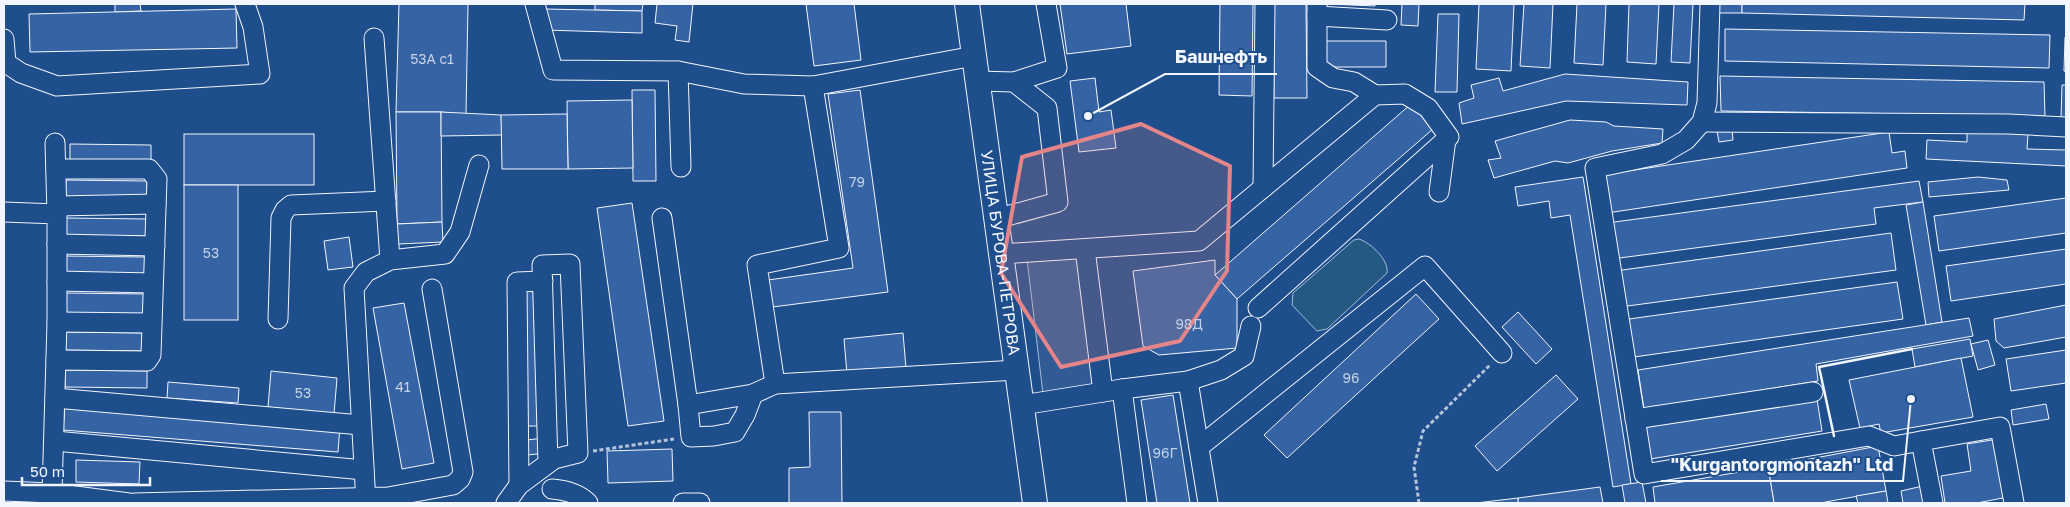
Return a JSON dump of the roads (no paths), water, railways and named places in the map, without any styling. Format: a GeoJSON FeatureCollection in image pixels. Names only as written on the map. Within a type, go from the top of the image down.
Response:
{"type":"FeatureCollection","features":[{"type":"Feature","properties":{"kind":"main road","name":"УЛИЦА БУРОВА-ПЕТРОВА"},"geometry":{"type":"LineString","coordinates":[[967,4],[1035,503]]}},
{"type":"Feature","properties":{"kind":"lane"},"geometry":{"type":"LineString","coordinates":[[4,40],[6,62],[21,73],[57,86],[260,74],[253,28],[245,4]]}},
{"type":"Feature","properties":{"kind":"lane"},"geometry":{"type":"LineString","coordinates":[[535,4],[552,70],[678,71],[744,84],[813,86],[974,56]]}},
{"type":"Feature","properties":{"kind":"lane"},"geometry":{"type":"LineString","coordinates":[[977,80],[1014,82],[1057,68],[1046,4]]}},
{"type":"Feature","properties":{"kind":"lane"},"geometry":{"type":"LineString","coordinates":[[1263,188],[1265,4]]}},
{"type":"Feature","properties":{"kind":"lane"},"geometry":{"type":"LineString","coordinates":[[1710,4],[1707,103],[1702,122],[1686,140],[1662,154],[1595,168],[1644,474],[1869,436],[1894,446],[2000,427],[2014,503]]}},
{"type":"Feature","properties":{"kind":"lane"},"geometry":{"type":"LineString","coordinates":[[1387,20],[1318,10],[1317,67],[1333,78],[1354,82],[1375,94],[1405,94],[1428,108],[1449,137],[1446,139],[1439,192]]}},
{"type":"Feature","properties":{"kind":"lane"},"geometry":{"type":"LineString","coordinates":[[374,38],[390,260]]}},
{"type":"Feature","properties":{"kind":"lane"},"geometry":{"type":"LineString","coordinates":[[678,71],[680,167]]}},
{"type":"Feature","properties":{"kind":"lane"},"geometry":{"type":"LineString","coordinates":[[996,219],[1058,202],[1048,108],[1014,82]]}},
{"type":"Feature","properties":{"kind":"lane"},"geometry":{"type":"LineString","coordinates":[[775,384],[757,265],[839,248],[813,86]]}},
{"type":"Feature","properties":{"kind":"lane"},"geometry":{"type":"LineString","coordinates":[[1001,254],[1199,241],[1375,94]]}},
{"type":"Feature","properties":{"kind":"lane"},"geometry":{"type":"LineString","coordinates":[[1702,122],[2008,124],[2066,127]]}},
{"type":"Feature","properties":{"kind":"lane"},"geometry":{"type":"LineString","coordinates":[[1258,308],[1446,139]]}},
{"type":"Feature","properties":{"kind":"lane"},"geometry":{"type":"LineString","coordinates":[[52,493],[57,322],[55,143]]}},
{"type":"Feature","properties":{"kind":"lane"},"geometry":{"type":"LineString","coordinates":[[366,500],[354,288],[366,272],[390,260],[445,254],[460,232],[479,165]]}},
{"type":"Feature","properties":{"kind":"lane"},"geometry":{"type":"LineString","coordinates":[[56,168],[148,169],[157,179],[151,355],[147,361],[56,360]]}},
{"type":"Feature","properties":{"kind":"lane"},"geometry":{"type":"LineString","coordinates":[[278,319],[281,218],[284,210],[292,205],[386,202]]}},
{"type":"Feature","properties":{"kind":"lane"},"geometry":{"type":"LineString","coordinates":[[4,212],[156,204]]}},
{"type":"Feature","properties":{"kind":"lane"},"geometry":{"type":"LineString","coordinates":[[662,218],[692,437],[714,436],[735,432],[745,415],[753,394]]}},
{"type":"Feature","properties":{"kind":"lane"},"geometry":{"type":"LineString","coordinates":[[57,244],[155,246]]}},
{"type":"Feature","properties":{"kind":"lane"},"geometry":{"type":"LineString","coordinates":[[1085,248],[1103,392]]}},
{"type":"Feature","properties":{"kind":"lane"},"geometry":{"type":"LineString","coordinates":[[506,503],[519,485],[548,463],[554,459],[578,453],[570,264],[542,265],[548,463]]}},
{"type":"Feature","properties":{"kind":"lane"},"geometry":{"type":"LineString","coordinates":[[1199,447],[1425,266],[1502,353]]}},
{"type":"Feature","properties":{"kind":"lane"},"geometry":{"type":"LineString","coordinates":[[57,281],[153,283]]}},
{"type":"Feature","properties":{"kind":"lane"},"geometry":{"type":"LineString","coordinates":[[519,485],[518,282],[543,281]]}},
{"type":"Feature","properties":{"kind":"lane"},"geometry":{"type":"LineString","coordinates":[[134,503],[366,500],[453,485],[460,479],[462,472],[432,289]]}},
{"type":"Feature","properties":{"kind":"lane"},"geometry":{"type":"LineString","coordinates":[[57,322],[151,323]]}},
{"type":"Feature","properties":{"kind":"lane"},"geometry":{"type":"LineString","coordinates":[[1022,404],[1188,381],[1221,370],[1244,356],[1251,326]]}},
{"type":"Feature","properties":{"kind":"lane"},"geometry":{"type":"LineString","coordinates":[[688,405],[753,394],[775,384],[1017,370]]}},
{"type":"Feature","properties":{"kind":"lane"},"geometry":{"type":"LineString","coordinates":[[1188,381],[1208,503]]}},
{"type":"Feature","properties":{"kind":"lane"},"geometry":{"type":"LineString","coordinates":[[1122,389],[1137,503]]}},
{"type":"Feature","properties":{"kind":"lane"},"geometry":{"type":"LineString","coordinates":[[1635,419],[1813,392]]}},
{"type":"Feature","properties":{"kind":"lane"},"geometry":{"type":"LineString","coordinates":[[56,398],[361,425]]}},
{"type":"Feature","properties":{"kind":"lane"},"geometry":{"type":"LineString","coordinates":[[55,441],[364,470]]}},
{"type":"Feature","properties":{"kind":"lane"},"geometry":{"type":"LineString","coordinates":[[1921,441],[1933,503]]}},
{"type":"Feature","properties":{"kind":"lane"},"geometry":{"type":"LineString","coordinates":[[552,489],[563,490],[581,496],[588,503]]}},
{"type":"Feature","properties":{"kind":"lane"},"geometry":{"type":"LineString","coordinates":[[4,491],[52,493],[129,503]]}},
{"type":"Feature","properties":{"kind":"lane"},"geometry":{"type":"LineString","coordinates":[[683,503],[700,503]]}},
{"type":"Feature","properties":{"kind":"place","name":"Башнефть"},"geometry":{"type":"Point","coordinates":[1088,116]}},
{"type":"Feature","properties":{"kind":"place","name":"\"Kurgantorgmontazh\" Ltd"},"geometry":{"type":"Point","coordinates":[1911,399]}}]}
